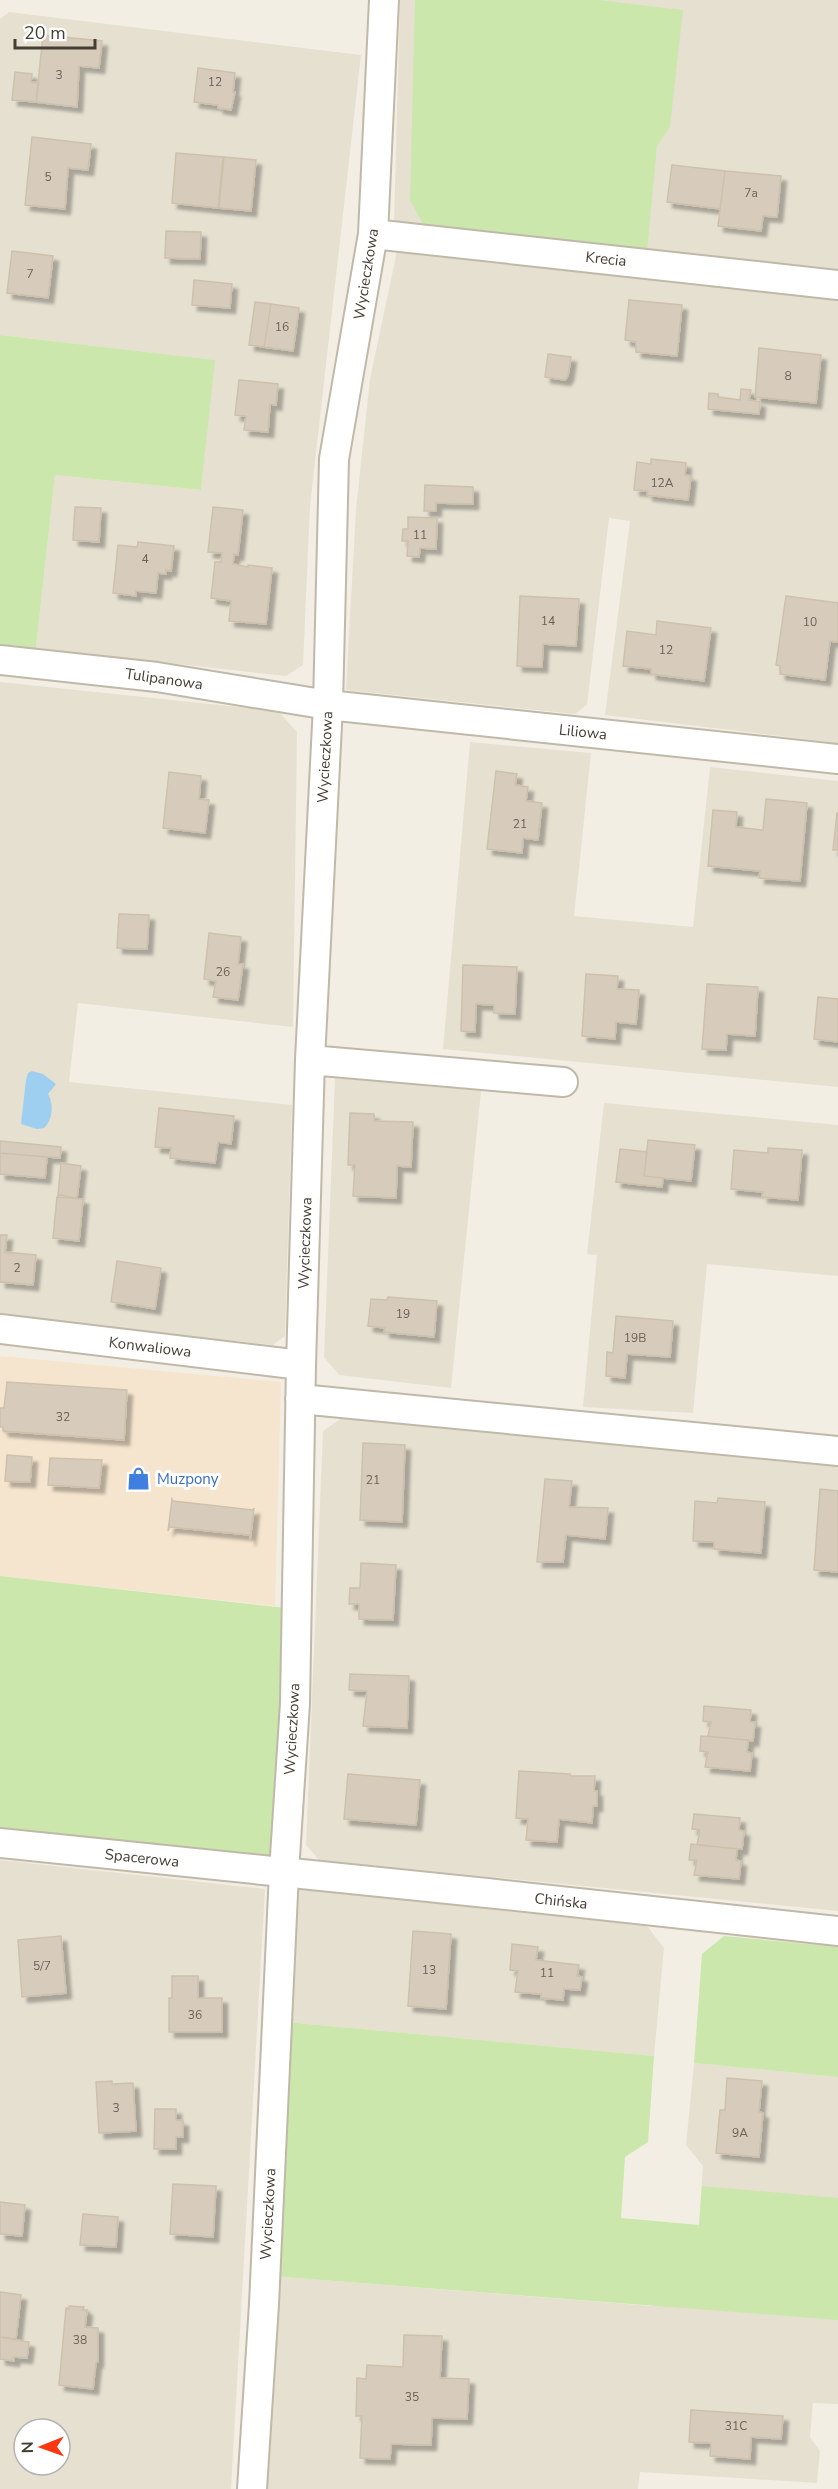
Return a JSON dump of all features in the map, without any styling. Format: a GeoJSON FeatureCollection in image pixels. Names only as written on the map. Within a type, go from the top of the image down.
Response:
{"type":"FeatureCollection","features":[{"type":"Feature","properties":{"kind":"street","name":"Wycieczkowa"},"geometry":{"type":"LineString","coordinates":[[252,2489],[264,2304],[284,1872],[295,1703],[300,1399],[310,1060],[328,705],[334,459],[373,234],[384,0]]}},
{"type":"Feature","properties":{"kind":"street","name":"Krecia"},"geometry":{"type":"LineString","coordinates":[[373,234],[838,285]]}},
{"type":"Feature","properties":{"kind":"street","name":"Tulipanowa"},"geometry":{"type":"LineString","coordinates":[[0,660],[157,677],[328,705]]}},
{"type":"Feature","properties":{"kind":"street","name":"Liliowa"},"geometry":{"type":"LineString","coordinates":[[328,705],[838,759]]}},
{"type":"Feature","properties":{"kind":"street"},"geometry":{"type":"LineString","coordinates":[[310,1060],[563,1082]]}},
{"type":"Feature","properties":{"kind":"street","name":"Konwaliowa"},"geometry":{"type":"LineString","coordinates":[[0,1329],[301,1365]]}},
{"type":"Feature","properties":{"kind":"street"},"geometry":{"type":"LineString","coordinates":[[300,1399],[838,1451]]}},
{"type":"Feature","properties":{"kind":"street","name":"Spacerowa"},"geometry":{"type":"LineString","coordinates":[[0,1843],[284,1872]]}},
{"type":"Feature","properties":{"kind":"street","name":"Chińska"},"geometry":{"type":"LineString","coordinates":[[284,1872],[838,1932]]}},
{"type":"Feature","properties":{"kind":"shaded area"},"geometry":{"type":"Polygon","coordinates":[[[400,0],[838,0],[838,273],[394,223],[400,0]]]}},
{"type":"Feature","properties":{"kind":"shaded area"},"geometry":{"type":"Polygon","coordinates":[[[9,12],[361,55],[310,506],[303,665],[286,676],[36,648],[55,475],[201,490],[214,360],[0,335],[0,19],[9,12]]]}},
{"type":"Feature","properties":{"kind":"shaded area"},"geometry":{"type":"Polygon","coordinates":[[[397,251],[838,300],[838,743],[605,715],[630,521],[609,518],[587,705],[575,714],[346,690],[356,509],[370,379],[397,251]]]}},
{"type":"Feature","properties":{"kind":"shaded area"},"geometry":{"type":"Polygon","coordinates":[[[0,682],[278,711],[297,732],[293,1027],[78,1003],[69,1082],[292,1105],[285,1336],[273,1345],[0,1317],[0,682]]]}},
{"type":"Feature","properties":{"kind":"shaded area"},"geometry":{"type":"Polygon","coordinates":[[[470,742],[591,753],[574,916],[693,927],[710,767],[838,781],[838,1087],[443,1049],[470,742]]]}},
{"type":"Feature","properties":{"kind":"shaded area"},"geometry":{"type":"Polygon","coordinates":[[[335,1078],[481,1091],[451,1388],[339,1375],[324,1357],[335,1078]]]}},
{"type":"Feature","properties":{"kind":"shaded area"},"geometry":{"type":"Polygon","coordinates":[[[604,1103],[838,1125],[838,1276],[707,1264],[693,1413],[583,1407],[597,1255],[587,1254],[604,1103]]]}},
{"type":"Feature","properties":{"kind":"shaded area","name":"Muzpony"},"geometry":{"type":"Polygon","coordinates":[[[0,1356],[281,1382],[275,1606],[0,1576],[0,1356]]]}},
{"type":"Feature","properties":{"kind":"shaded area"},"geometry":{"type":"Polygon","coordinates":[[[342,1418],[838,1462],[838,1911],[319,1860],[306,1845],[323,1431],[342,1418]]]}},
{"type":"Feature","properties":{"kind":"shaded area"},"geometry":{"type":"Polygon","coordinates":[[[0,1860],[265,1889],[231,2489],[0,2489],[0,1860]]]}},
{"type":"Feature","properties":{"kind":"shaded area"},"geometry":{"type":"Polygon","coordinates":[[[294,1888],[647,1926],[664,1948],[654,2056],[286,2022],[294,1888]]]}},
{"type":"Feature","properties":{"kind":"shaded area"},"geometry":{"type":"Polygon","coordinates":[[[694,2063],[838,2077],[838,2404],[813,2403],[810,2437],[820,2451],[817,2483],[640,2472],[638,2489],[263,2489],[271,2276],[652,2306],[699,2225],[703,2166],[686,2145],[694,2063]]]}},
{"type":"Feature","properties":{"kind":"green space"},"geometry":{"type":"Polygon","coordinates":[[[415,0],[598,0],[683,10],[670,127],[657,146],[647,251],[424,226],[410,200],[415,0]]]}},
{"type":"Feature","properties":{"kind":"green space"},"geometry":{"type":"Polygon","coordinates":[[[0,335],[215,360],[201,490],[55,475],[36,648],[0,644],[0,335]]]}},
{"type":"Feature","properties":{"kind":"green space"},"geometry":{"type":"Polygon","coordinates":[[[0,1576],[286,1608],[271,1858],[0,1827],[0,1576]]]}},
{"type":"Feature","properties":{"kind":"green space"},"geometry":{"type":"Polygon","coordinates":[[[724,1936],[838,1947],[838,2077],[694,2063],[702,1954],[724,1936]]]}},
{"type":"Feature","properties":{"kind":"green space"},"geometry":{"type":"Polygon","coordinates":[[[286,2022],[654,2056],[648,2142],[625,2157],[621,2218],[699,2225],[702,2186],[838,2198],[838,2320],[271,2276],[286,2022]]]}},
{"type":"Feature","properties":{"kind":"water"},"geometry":{"type":"Polygon","coordinates":[[[32,1071],[43,1074],[56,1084],[48,1094],[52,1112],[44,1128],[37,1129],[21,1124],[26,1080],[28,1073],[32,1071]]]}},
{"type":"Feature","properties":{"kind":"building"},"geometry":{"type":"Polygon","coordinates":[[[43,35],[102,41],[99,68],[79,66],[77,107],[36,102],[43,35]]]}},
{"type":"Feature","properties":{"kind":"building"},"geometry":{"type":"Polygon","coordinates":[[[198,68],[235,73],[233,92],[235,92],[231,110],[218,108],[218,105],[194,102],[198,68]]]}},
{"type":"Feature","properties":{"kind":"building"},"geometry":{"type":"Polygon","coordinates":[[[15,72],[32,74],[31,82],[39,83],[36,102],[12,100],[15,72]]]}},
{"type":"Feature","properties":{"kind":"building"},"geometry":{"type":"Polygon","coordinates":[[[32,137],[91,144],[88,170],[68,168],[65,209],[25,205],[32,137]]]}},
{"type":"Feature","properties":{"kind":"building"},"geometry":{"type":"Polygon","coordinates":[[[176,153],[223,157],[218,208],[172,203],[176,153]]]}},
{"type":"Feature","properties":{"kind":"building"},"geometry":{"type":"Polygon","coordinates":[[[224,157],[256,160],[251,211],[219,208],[224,157]]]}},
{"type":"Feature","properties":{"kind":"building"},"geometry":{"type":"Polygon","coordinates":[[[672,165],[725,171],[720,209],[667,202],[672,165]]]}},
{"type":"Feature","properties":{"kind":"building"},"geometry":{"type":"Polygon","coordinates":[[[725,171],[781,176],[777,217],[763,216],[761,231],[718,226],[725,171]]]}},
{"type":"Feature","properties":{"kind":"building"},"geometry":{"type":"Polygon","coordinates":[[[166,231],[201,232],[200,259],[165,258],[166,231]]]}},
{"type":"Feature","properties":{"kind":"building"},"geometry":{"type":"Polygon","coordinates":[[[12,251],[53,256],[48,298],[7,293],[12,251]]]}},
{"type":"Feature","properties":{"kind":"building"},"geometry":{"type":"Polygon","coordinates":[[[194,280],[232,284],[230,308],[192,305],[194,280]]]}},
{"type":"Feature","properties":{"kind":"building"},"geometry":{"type":"Polygon","coordinates":[[[629,300],[682,305],[677,356],[636,352],[636,342],[625,340],[629,300]]]}},
{"type":"Feature","properties":{"kind":"building"},"geometry":{"type":"Polygon","coordinates":[[[255,302],[271,304],[264,347],[249,345],[255,302]]]}},
{"type":"Feature","properties":{"kind":"building"},"geometry":{"type":"Polygon","coordinates":[[[271,304],[299,308],[293,351],[264,347],[271,304]]]}},
{"type":"Feature","properties":{"kind":"building"},"geometry":{"type":"Polygon","coordinates":[[[759,348],[821,355],[816,403],[755,397],[759,348]]]}},
{"type":"Feature","properties":{"kind":"building"},"geometry":{"type":"Polygon","coordinates":[[[548,354],[571,357],[568,376],[565,380],[545,377],[548,354]]]}},
{"type":"Feature","properties":{"kind":"building"},"geometry":{"type":"Polygon","coordinates":[[[239,380],[278,384],[276,405],[270,404],[268,432],[244,430],[246,416],[235,415],[239,380]]]}},
{"type":"Feature","properties":{"kind":"building"},"geometry":{"type":"Polygon","coordinates":[[[741,389],[751,390],[749,400],[760,402],[759,414],[708,409],[709,393],[718,394],[718,397],[740,400],[741,389]]]}},
{"type":"Feature","properties":{"kind":"building"},"geometry":{"type":"Polygon","coordinates":[[[651,459],[686,463],[685,475],[691,476],[688,500],[647,495],[648,491],[634,490],[637,462],[651,464],[651,459]]]}},
{"type":"Feature","properties":{"kind":"building"},"geometry":{"type":"Polygon","coordinates":[[[425,485],[473,487],[473,504],[436,503],[436,511],[424,511],[425,485]]]}},
{"type":"Feature","properties":{"kind":"building"},"geometry":{"type":"Polygon","coordinates":[[[75,507],[101,508],[99,542],[73,540],[75,507]]]}},
{"type":"Feature","properties":{"kind":"building"},"geometry":{"type":"Polygon","coordinates":[[[213,507],[243,510],[238,555],[234,554],[233,564],[272,568],[266,624],[229,621],[231,601],[211,598],[215,562],[221,562],[222,553],[208,552],[213,507]]]}},
{"type":"Feature","properties":{"kind":"building"},"geometry":{"type":"Polygon","coordinates":[[[408,517],[437,518],[436,549],[420,548],[419,557],[407,556],[408,541],[402,541],[403,529],[408,529],[408,517]]]}},
{"type":"Feature","properties":{"kind":"building"},"geometry":{"type":"Polygon","coordinates":[[[138,542],[174,546],[171,571],[166,570],[166,574],[158,573],[156,593],[136,591],[136,596],[113,593],[118,545],[137,547],[138,542]]]}},
{"type":"Feature","properties":{"kind":"building"},"geometry":{"type":"Polygon","coordinates":[[[520,596],[579,599],[576,646],[543,644],[542,667],[517,666],[520,596]]]}},
{"type":"Feature","properties":{"kind":"building"},"geometry":{"type":"Polygon","coordinates":[[[786,596],[838,603],[838,642],[830,641],[825,680],[780,674],[780,666],[776,665],[786,596]]]}},
{"type":"Feature","properties":{"kind":"building"},"geometry":{"type":"Polygon","coordinates":[[[657,621],[711,628],[704,681],[651,674],[651,669],[623,666],[627,631],[656,635],[657,621]]]}},
{"type":"Feature","properties":{"kind":"building"},"geometry":{"type":"Polygon","coordinates":[[[496,771],[517,774],[515,785],[528,787],[526,801],[542,803],[538,840],[523,838],[522,853],[487,849],[496,771]]]}},
{"type":"Feature","properties":{"kind":"building"},"geometry":{"type":"Polygon","coordinates":[[[169,772],[201,776],[199,799],[209,800],[205,833],[163,828],[169,772]]]}},
{"type":"Feature","properties":{"kind":"building"},"geometry":{"type":"Polygon","coordinates":[[[766,799],[807,803],[800,881],[759,878],[760,871],[708,866],[713,810],[737,812],[736,827],[763,830],[766,799]]]}},
{"type":"Feature","properties":{"kind":"building"},"geometry":{"type":"Polygon","coordinates":[[[837,813],[838,850],[833,850],[837,813]]]}},
{"type":"Feature","properties":{"kind":"building"},"geometry":{"type":"Polygon","coordinates":[[[119,914],[149,915],[147,949],[117,948],[119,914]]]}},
{"type":"Feature","properties":{"kind":"building"},"geometry":{"type":"Polygon","coordinates":[[[209,933],[241,937],[238,964],[243,964],[238,1000],[213,997],[216,981],[204,979],[209,933]]]}},
{"type":"Feature","properties":{"kind":"building"},"geometry":{"type":"Polygon","coordinates":[[[463,965],[517,967],[515,1014],[494,1013],[494,1005],[476,1004],[475,1032],[461,1031],[463,965]]]}},
{"type":"Feature","properties":{"kind":"building"},"geometry":{"type":"Polygon","coordinates":[[[586,974],[618,976],[617,989],[639,990],[636,1024],[616,1022],[615,1039],[582,1036],[586,974]]]}},
{"type":"Feature","properties":{"kind":"building"},"geometry":{"type":"Polygon","coordinates":[[[707,984],[758,987],[755,1036],[727,1034],[726,1050],[702,1049],[707,984]]]}},
{"type":"Feature","properties":{"kind":"building"},"geometry":{"type":"Polygon","coordinates":[[[818,997],[838,999],[838,1042],[814,1039],[818,997]]]}},
{"type":"Feature","properties":{"kind":"building"},"geometry":{"type":"Polygon","coordinates":[[[159,1108],[234,1116],[231,1144],[218,1142],[215,1163],[170,1158],[171,1148],[155,1147],[159,1108]]]}},
{"type":"Feature","properties":{"kind":"building"},"geometry":{"type":"Polygon","coordinates":[[[350,1113],[374,1114],[374,1121],[413,1122],[411,1167],[397,1166],[396,1198],[353,1196],[355,1165],[348,1165],[350,1113]]]}},
{"type":"Feature","properties":{"kind":"building"},"geometry":{"type":"Polygon","coordinates":[[[648,1140],[695,1145],[691,1181],[644,1176],[648,1140]]]}},
{"type":"Feature","properties":{"kind":"building"},"geometry":{"type":"Polygon","coordinates":[[[0,1141],[61,1147],[60,1158],[0,1153],[0,1141]]]}},
{"type":"Feature","properties":{"kind":"building"},"geometry":{"type":"Polygon","coordinates":[[[768,1148],[802,1150],[798,1200],[762,1197],[763,1192],[731,1189],[734,1150],[768,1153],[768,1148]]]}},
{"type":"Feature","properties":{"kind":"building"},"geometry":{"type":"Polygon","coordinates":[[[620,1149],[647,1152],[644,1176],[663,1178],[662,1187],[616,1182],[620,1149]]]}},
{"type":"Feature","properties":{"kind":"building"},"geometry":{"type":"Polygon","coordinates":[[[0,1153],[47,1157],[45,1178],[0,1174],[0,1153]]]}},
{"type":"Feature","properties":{"kind":"building"},"geometry":{"type":"Polygon","coordinates":[[[61,1163],[81,1166],[77,1198],[58,1196],[61,1163]]]}},
{"type":"Feature","properties":{"kind":"building"},"geometry":{"type":"Polygon","coordinates":[[[57,1197],[83,1199],[79,1241],[53,1238],[57,1197]]]}},
{"type":"Feature","properties":{"kind":"building"},"geometry":{"type":"Polygon","coordinates":[[[0,1235],[7,1235],[5,1252],[36,1255],[33,1285],[0,1282],[0,1235]]]}},
{"type":"Feature","properties":{"kind":"building"},"geometry":{"type":"Polygon","coordinates":[[[117,1261],[161,1268],[155,1309],[111,1302],[117,1261]]]}},
{"type":"Feature","properties":{"kind":"building"},"geometry":{"type":"Polygon","coordinates":[[[388,1297],[437,1301],[434,1337],[384,1332],[385,1328],[368,1326],[371,1299],[387,1300],[388,1297]]]}},
{"type":"Feature","properties":{"kind":"building"},"geometry":{"type":"Polygon","coordinates":[[[616,1316],[673,1321],[670,1357],[627,1354],[625,1378],[606,1376],[607,1352],[613,1353],[616,1316]]]}},
{"type":"Feature","properties":{"kind":"building"},"geometry":{"type":"Polygon","coordinates":[[[7,1382],[127,1390],[124,1440],[3,1431],[3,1427],[0,1427],[0,1408],[4,1408],[7,1382]]]}},
{"type":"Feature","properties":{"kind":"building"},"geometry":{"type":"Polygon","coordinates":[[[363,1443],[405,1445],[402,1522],[360,1520],[363,1443]]]}},
{"type":"Feature","properties":{"kind":"building"},"geometry":{"type":"Polygon","coordinates":[[[7,1455],[32,1457],[30,1482],[5,1481],[7,1455]]]}},
{"type":"Feature","properties":{"kind":"building"},"geometry":{"type":"Polygon","coordinates":[[[50,1458],[102,1460],[99,1488],[48,1485],[50,1458]]]}},
{"type":"Feature","properties":{"kind":"building"},"geometry":{"type":"Polygon","coordinates":[[[545,1479],[572,1481],[569,1507],[608,1508],[605,1539],[566,1535],[563,1562],[537,1562],[545,1479]]]}},
{"type":"Feature","properties":{"kind":"building"},"geometry":{"type":"Polygon","coordinates":[[[820,1489],[838,1491],[838,1572],[814,1570],[820,1489]]]}},
{"type":"Feature","properties":{"kind":"building"},"geometry":{"type":"Polygon","coordinates":[[[718,1498],[765,1502],[761,1553],[714,1549],[714,1542],[693,1541],[695,1501],[717,1503],[718,1498]]]}},
{"type":"Feature","properties":{"kind":"building"},"geometry":{"type":"Polygon","coordinates":[[[172,1499],[173,1501],[253,1510],[254,1508],[250,1541],[250,1535],[170,1527],[168,1531],[172,1499]]]}},
{"type":"Feature","properties":{"kind":"building"},"geometry":{"type":"Polygon","coordinates":[[[361,1563],[396,1565],[393,1620],[359,1619],[359,1604],[349,1604],[350,1588],[360,1588],[361,1563]]]}},
{"type":"Feature","properties":{"kind":"building"},"geometry":{"type":"Polygon","coordinates":[[[350,1674],[409,1676],[407,1728],[363,1726],[367,1691],[349,1690],[350,1674]]]}},
{"type":"Feature","properties":{"kind":"building"},"geometry":{"type":"Polygon","coordinates":[[[704,1706],[751,1710],[750,1722],[755,1722],[753,1741],[708,1736],[711,1722],[703,1721],[704,1706]]]}},
{"type":"Feature","properties":{"kind":"building"},"geometry":{"type":"Polygon","coordinates":[[[701,1736],[748,1740],[747,1752],[752,1753],[750,1771],[705,1767],[708,1752],[700,1751],[701,1736]]]}},
{"type":"Feature","properties":{"kind":"building"},"geometry":{"type":"Polygon","coordinates":[[[519,1771],[595,1776],[594,1791],[597,1791],[597,1806],[593,1806],[592,1823],[559,1819],[557,1842],[526,1840],[528,1819],[516,1818],[519,1771]]]}},
{"type":"Feature","properties":{"kind":"building"},"geometry":{"type":"Polygon","coordinates":[[[348,1774],[420,1780],[416,1825],[344,1819],[348,1774]]]}},
{"type":"Feature","properties":{"kind":"building"},"geometry":{"type":"Polygon","coordinates":[[[694,1814],[740,1818],[739,1830],[744,1831],[742,1849],[697,1845],[700,1830],[692,1829],[694,1814]]]}},
{"type":"Feature","properties":{"kind":"building"},"geometry":{"type":"Polygon","coordinates":[[[691,1844],[737,1849],[736,1860],[741,1861],[739,1879],[694,1875],[697,1860],[689,1860],[691,1844]]]}},
{"type":"Feature","properties":{"kind":"building"},"geometry":{"type":"Polygon","coordinates":[[[413,1931],[451,1934],[446,2009],[408,2006],[413,1931]]]}},
{"type":"Feature","properties":{"kind":"building"},"geometry":{"type":"Polygon","coordinates":[[[61,1936],[66,1993],[22,1997],[18,1940],[61,1936]]]}},
{"type":"Feature","properties":{"kind":"building"},"geometry":{"type":"Polygon","coordinates":[[[512,1944],[538,1947],[536,1960],[579,1965],[577,1976],[582,1977],[580,1990],[564,1989],[563,2000],[541,1998],[541,1994],[515,1992],[518,1971],[510,1970],[512,1944]]]}},
{"type":"Feature","properties":{"kind":"building"},"geometry":{"type":"Polygon","coordinates":[[[172,1976],[198,1976],[198,1998],[222,1998],[222,2032],[169,2032],[169,1998],[172,1998],[172,1976]]]}},
{"type":"Feature","properties":{"kind":"building"},"geometry":{"type":"Polygon","coordinates":[[[727,2078],[762,2081],[759,2112],[763,2113],[759,2157],[716,2153],[720,2110],[725,2110],[727,2078]]]}},
{"type":"Feature","properties":{"kind":"building"},"geometry":{"type":"Polygon","coordinates":[[[112,2081],[112,2084],[133,2083],[136,2131],[99,2133],[96,2082],[112,2081]]]}},
{"type":"Feature","properties":{"kind":"building"},"geometry":{"type":"Polygon","coordinates":[[[155,2109],[176,2109],[176,2120],[183,2121],[183,2137],[176,2137],[176,2149],[154,2149],[155,2109]]]}},
{"type":"Feature","properties":{"kind":"building"},"geometry":{"type":"Polygon","coordinates":[[[173,2184],[216,2186],[213,2237],[170,2234],[173,2184]]]}},
{"type":"Feature","properties":{"kind":"building"},"geometry":{"type":"Polygon","coordinates":[[[0,2202],[25,2205],[22,2236],[0,2234],[0,2202]]]}},
{"type":"Feature","properties":{"kind":"building"},"geometry":{"type":"Polygon","coordinates":[[[83,2214],[118,2217],[116,2247],[80,2245],[83,2214]]]}},
{"type":"Feature","properties":{"kind":"building"},"geometry":{"type":"Polygon","coordinates":[[[0,2292],[21,2295],[16,2339],[0,2337],[0,2292]]]}},
{"type":"Feature","properties":{"kind":"building"},"geometry":{"type":"Polygon","coordinates":[[[69,2306],[84,2307],[83,2310],[87,2310],[85,2327],[98,2328],[98,2362],[96,2362],[93,2389],[59,2385],[66,2308],[69,2309],[69,2306]]]}},
{"type":"Feature","properties":{"kind":"building"},"geometry":{"type":"Polygon","coordinates":[[[404,2335],[442,2336],[440,2378],[469,2379],[467,2419],[432,2418],[431,2445],[391,2444],[390,2459],[360,2458],[362,2416],[356,2416],[357,2378],[366,2379],[367,2365],[403,2367],[404,2335]]]}},
{"type":"Feature","properties":{"kind":"building"},"geometry":{"type":"Polygon","coordinates":[[[0,2337],[29,2342],[27,2358],[14,2357],[14,2361],[0,2359],[0,2337]]]}},
{"type":"Feature","properties":{"kind":"building"},"geometry":{"type":"Polygon","coordinates":[[[691,2410],[783,2416],[781,2439],[751,2437],[750,2459],[710,2456],[711,2443],[689,2442],[691,2410]]]}},
{"type":"Feature","properties":{"kind":"place","name":"Muzpony"},"geometry":{"type":"Point","coordinates":[139,1479]}}]}
